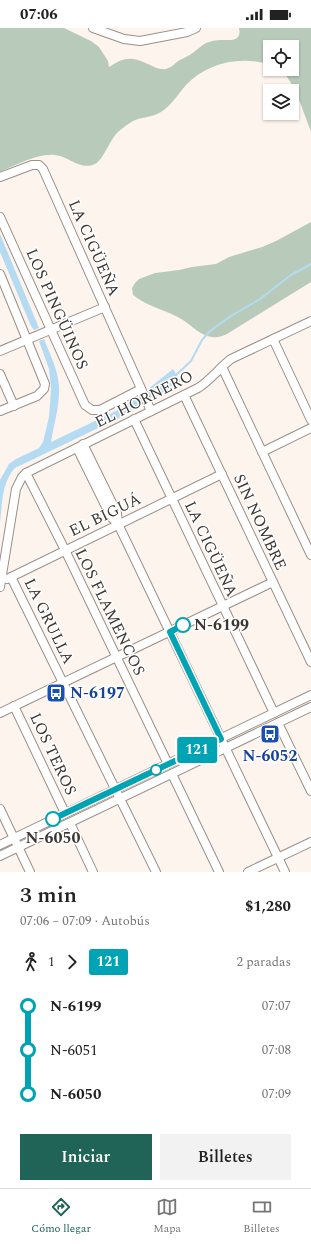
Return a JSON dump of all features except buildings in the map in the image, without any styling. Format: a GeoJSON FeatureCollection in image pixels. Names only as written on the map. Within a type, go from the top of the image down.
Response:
{"type":"FeatureCollection","features":[{"type":"Feature","properties":{"kind":"street"},"geometry":{"type":"LineString","coordinates":[[93,28],[134,41],[186,32],[196,28]]}},
{"type":"Feature","properties":{"kind":"street","name":"LA CIGÜEÑA"},"geometry":{"type":"LineString","coordinates":[[0,177],[32,165],[39,165],[43,169],[151,411]]}},
{"type":"Feature","properties":{"kind":"street","name":"LOS PINGÜINOS"},"geometry":{"type":"LineString","coordinates":[[0,216],[83,403],[92,410]]}},
{"type":"Feature","properties":{"kind":"street"},"geometry":{"type":"LineString","coordinates":[[0,274],[44,381],[44,389],[37,396],[0,411]]}},
{"type":"Feature","properties":{"kind":"street"},"geometry":{"type":"LineString","coordinates":[[0,351],[105,307]]}},
{"type":"Feature","properties":{"kind":"street","name":"EL HORNERO"},"geometry":{"type":"LineString","coordinates":[[26,473],[184,395],[206,383],[222,367],[235,357],[311,321]]}},
{"type":"Feature","properties":{"kind":"street"},"geometry":{"type":"LineString","coordinates":[[273,339],[311,420]]}},
{"type":"Feature","properties":{"kind":"street","name":"SIN NOMBRE"},"geometry":{"type":"LineString","coordinates":[[222,367],[311,555]]}},
{"type":"Feature","properties":{"kind":"street"},"geometry":{"type":"LineString","coordinates":[[0,374],[14,406]]}},
{"type":"Feature","properties":{"kind":"street","name":"EL HORNERO"},"geometry":{"type":"LineString","coordinates":[[92,410],[103,409],[141,389]]}},
{"type":"Feature","properties":{"kind":"street","name":"SIN NOMBRE"},"geometry":{"type":"LineString","coordinates":[[184,395],[311,662]]}},
{"type":"Feature","properties":{"kind":"street","name":"LA CIGÜEÑA"},"geometry":{"type":"LineString","coordinates":[[134,420],[274,713]]}},
{"type":"Feature","properties":{"kind":"street"},"geometry":{"type":"LineString","coordinates":[[262,452],[311,428]]}},
{"type":"Feature","properties":{"kind":"street"},"geometry":{"type":"LineString","coordinates":[[80,446],[111,516],[118,524],[285,872]]}},
{"type":"Feature","properties":{"kind":"street"},"geometry":{"type":"LineString","coordinates":[[0,584],[16,489],[22,477],[26,473]]}},
{"type":"Feature","properties":{"kind":"street","name":"LOS FLAMENCOS"},"geometry":{"type":"LineString","coordinates":[[26,473],[65,550],[168,764]]}},
{"type":"Feature","properties":{"kind":"street","name":"EL BIGUÁ"},"geometry":{"type":"LineString","coordinates":[[0,584],[11,576],[222,474]]}},
{"type":"Feature","properties":{"kind":"street","name":"LA GRULLA"},"geometry":{"type":"LineString","coordinates":[[11,576],[156,872]]}},
{"type":"Feature","properties":{"kind":"street"},"geometry":{"type":"LineString","coordinates":[[0,713],[273,582]]}},
{"type":"Feature","properties":{"kind":"street"},"geometry":{"type":"LineString","coordinates":[[0,844],[311,696]]}},
{"type":"Feature","properties":{"kind":"street","name":"LOS TEROS"},"geometry":{"type":"LineString","coordinates":[[14,706],[65,813]]}},
{"type":"Feature","properties":{"kind":"street"},"geometry":{"type":"LineString","coordinates":[[0,856],[311,707]]}},
{"type":"Feature","properties":{"kind":"street"},"geometry":{"type":"LineString","coordinates":[[278,723],[311,791]]}},
{"type":"Feature","properties":{"kind":"street"},"geometry":{"type":"LineString","coordinates":[[172,774],[219,872]]}},
{"type":"Feature","properties":{"kind":"street"},"geometry":{"type":"LineString","coordinates":[[0,809],[30,872]]}},
{"type":"Feature","properties":{"kind":"street"},"geometry":{"type":"LineString","coordinates":[[70,823],[93,872]]}},
{"type":"Feature","properties":{"kind":"street"},"geometry":{"type":"LineString","coordinates":[[248,872],[311,842]]}},
{"type":"Feature","properties":{"kind":"green space"},"geometry":{"type":"Polygon","coordinates":[[[0,28],[64,28],[91,41],[99,47],[108,61],[109,67],[119,61],[132,59],[142,61],[158,68],[167,69],[206,43],[215,40],[231,40],[237,38],[239,36],[239,28],[311,28],[311,131],[299,100],[299,84],[291,84],[286,76],[299,76],[299,40],[263,40],[263,63],[248,61],[225,63],[214,66],[194,77],[175,99],[161,112],[135,120],[118,132],[101,158],[95,164],[85,166],[60,156],[48,155],[27,160],[0,172],[0,28]]]}},
{"type":"Feature","properties":{"kind":"green space"},"geometry":{"type":"Polygon","coordinates":[[[311,222],[311,282],[220,337],[204,335],[183,320],[144,303],[133,295],[132,288],[139,279],[155,273],[216,264],[229,257],[276,241],[311,222]]]}},
{"type":"Feature","properties":{"kind":"water"},"geometry":{"type":"Polygon","coordinates":[[[0,234],[39,328],[34,330],[0,252],[0,234]]]}},
{"type":"Feature","properties":{"kind":"water"},"geometry":{"type":"Polygon","coordinates":[[[44,339],[55,368],[59,386],[58,407],[51,442],[120,409],[136,398],[138,398],[141,403],[140,406],[121,417],[15,468],[5,486],[0,523],[0,480],[9,464],[39,448],[43,442],[49,417],[51,388],[49,369],[39,341],[44,339]]]}},
{"type":"Feature","properties":{"kind":"water"},"geometry":{"type":"Polygon","coordinates":[[[173,369],[181,382],[154,398],[151,397],[148,389],[173,369]]]}},
{"type":"Feature","properties":{"kind":"waterway"},"geometry":{"type":"LineString","coordinates":[[176,375],[191,361],[202,340],[210,331],[231,316],[260,299],[291,275],[311,264]]}},
{"type":"Feature","properties":{"kind":"bus line","name":"121"},"geometry":{"type":"LineString","coordinates":[[53,819],[221,739],[170,632],[183,625]]}},
{"type":"Feature","properties":{"kind":"place","name":"N-6199"},"geometry":{"type":"Point","coordinates":[183,625]}},
{"type":"Feature","properties":{"kind":"place","name":"N-6197"},"geometry":{"type":"Point","coordinates":[56,693]}},
{"type":"Feature","properties":{"kind":"place","name":"N-6052"},"geometry":{"type":"Point","coordinates":[270,734]}},
{"type":"Feature","properties":{"kind":"place","name":"N-6050"},"geometry":{"type":"Point","coordinates":[53,819]}}]}
